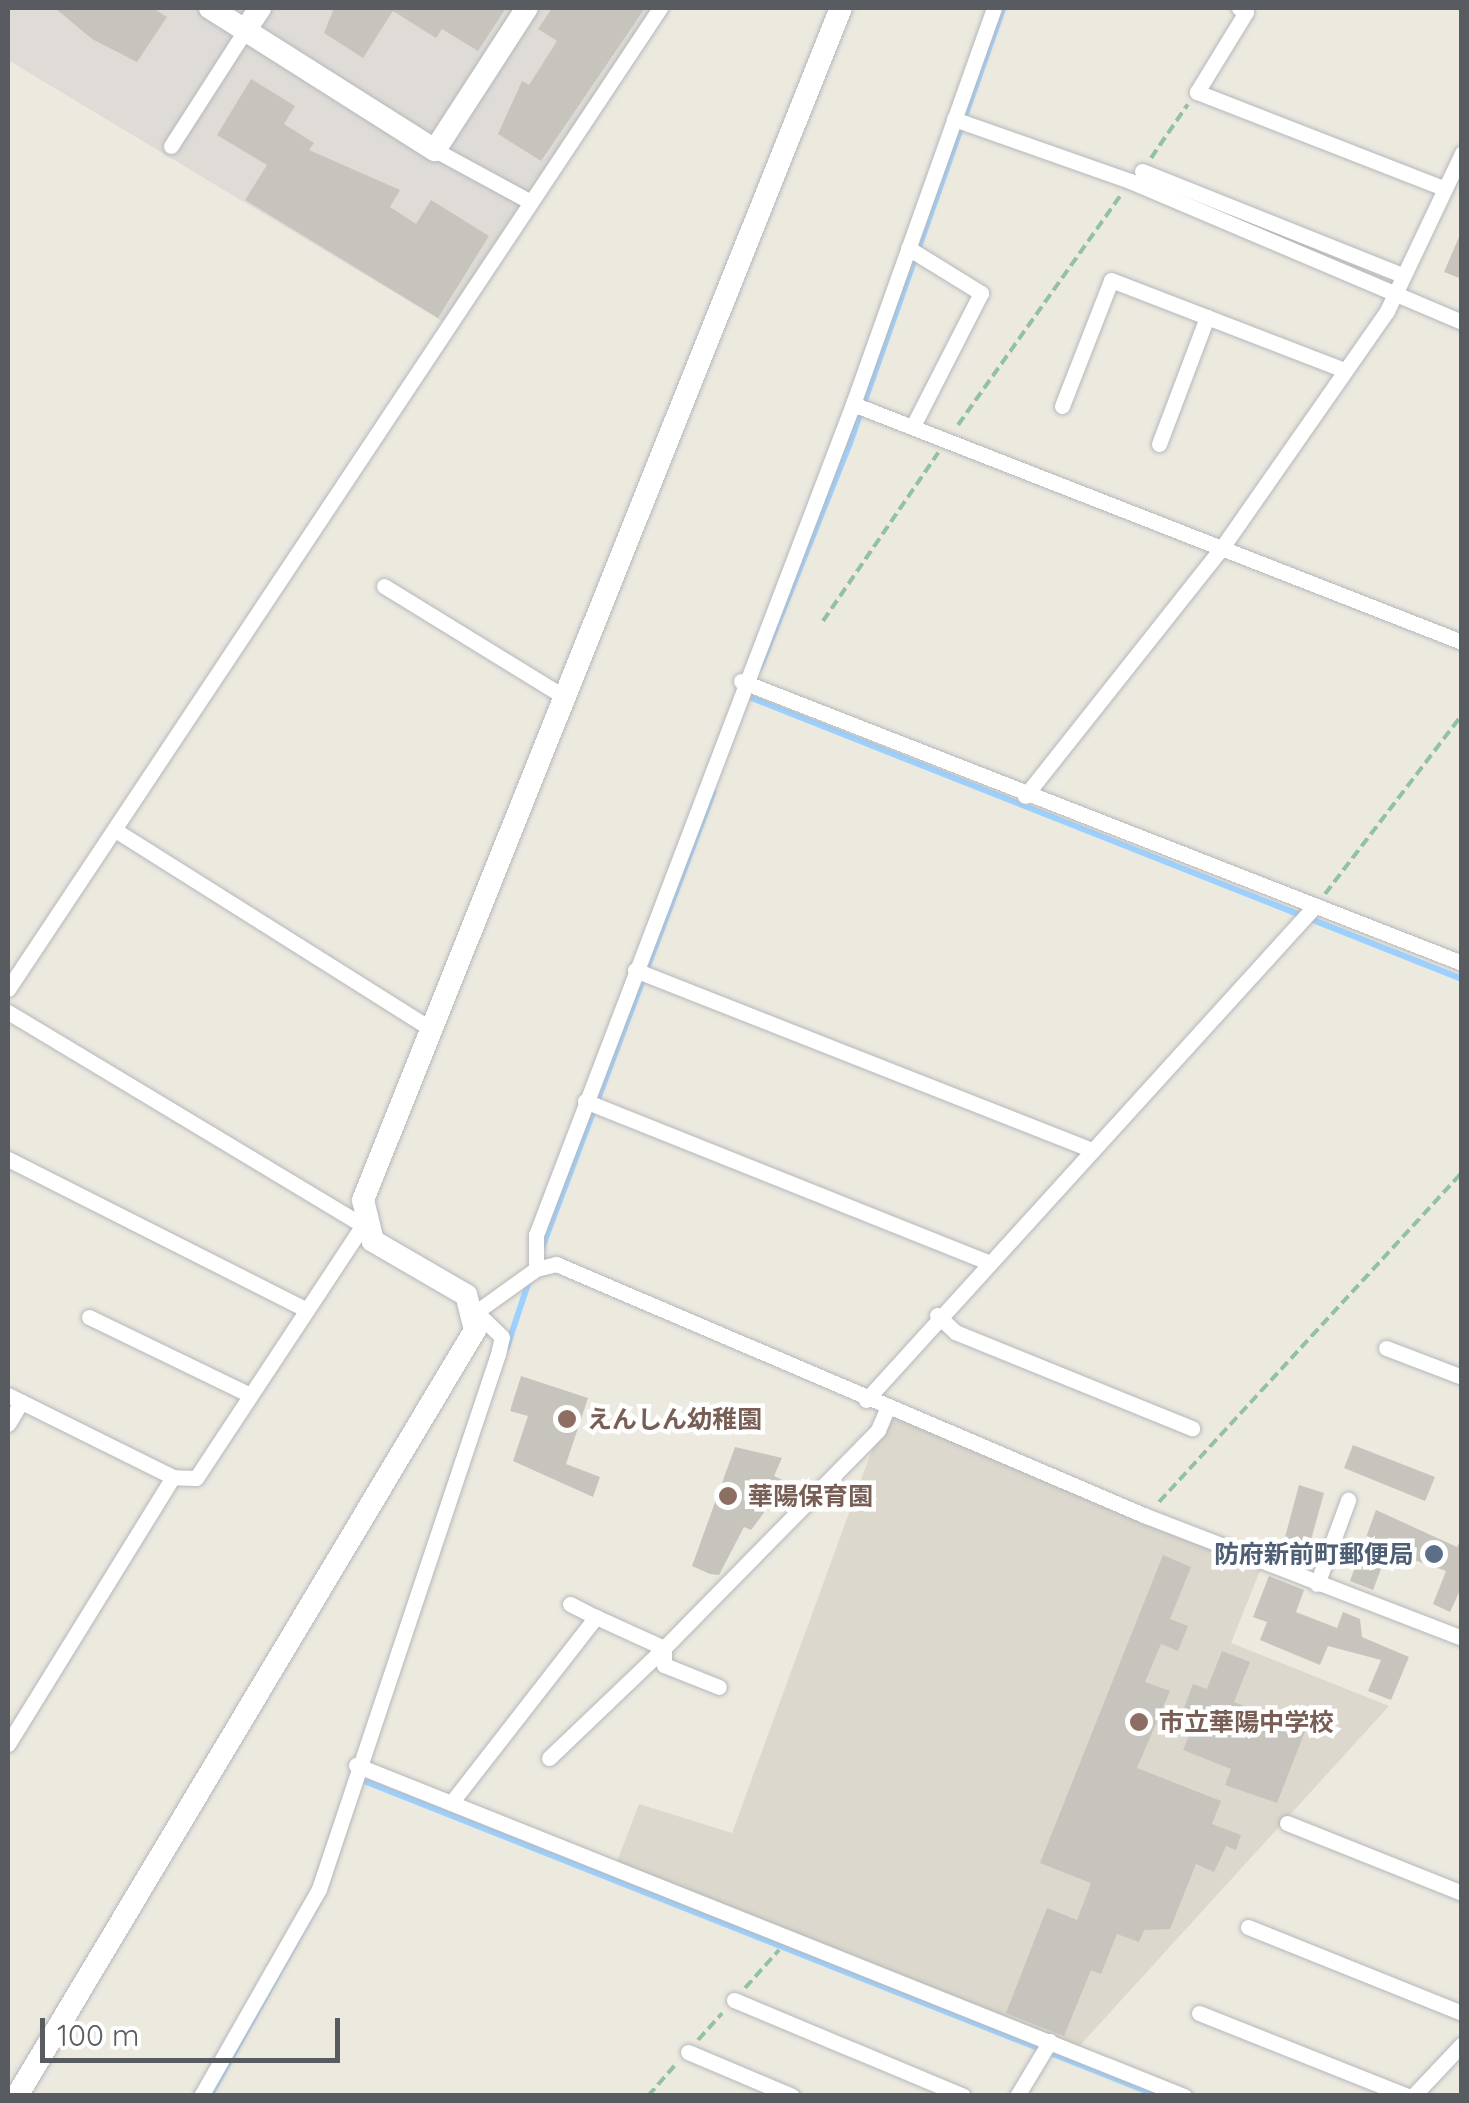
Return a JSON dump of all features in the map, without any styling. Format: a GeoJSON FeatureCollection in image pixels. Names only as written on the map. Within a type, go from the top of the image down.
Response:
{"type":"FeatureCollection","features":[{"type":"Feature","properties":{"kind":"street"},"geometry":{"type":"LineString","coordinates":[[210,8],[435,150],[529,201]]}},
{"type":"Feature","properties":{"kind":"street"},"geometry":{"type":"LineString","coordinates":[[171,146],[260,8]]}},
{"type":"Feature","properties":{"kind":"street"},"geometry":{"type":"LineString","coordinates":[[435,150],[526,8]]}},
{"type":"Feature","properties":{"kind":"street"},"geometry":{"type":"LineString","coordinates":[[8,989],[660,8]]}},
{"type":"Feature","properties":{"kind":"street"},"geometry":{"type":"LineString","coordinates":[[8,1424],[14,1399],[173,1478],[196,1478],[302,1308],[363,1225],[370,1176],[428,1027],[841,8]]}},
{"type":"Feature","properties":{"kind":"street"},"geometry":{"type":"LineString","coordinates":[[536,1269],[536,1235],[741,681],[852,404],[994,8]]}},
{"type":"Feature","properties":{"kind":"street"},"geometry":{"type":"LineString","coordinates":[[1239,8],[1246,12],[1227,50],[1197,92],[1444,188]]}},
{"type":"Feature","properties":{"kind":"street"},"geometry":{"type":"LineString","coordinates":[[954,119],[1136,176],[1400,274]]}},
{"type":"Feature","properties":{"kind":"street"},"geometry":{"type":"LineString","coordinates":[[1026,796],[1220,549],[1344,370],[1391,294],[1462,153]]}},
{"type":"Feature","properties":{"kind":"street"},"geometry":{"type":"LineString","coordinates":[[1136,176],[1391,294],[1462,322]]}},
{"type":"Feature","properties":{"kind":"street"},"geometry":{"type":"LineString","coordinates":[[908,248],[981,293],[913,426]]}},
{"type":"Feature","properties":{"kind":"street"},"geometry":{"type":"LineString","coordinates":[[1062,406],[1111,280],[1344,370]]}},
{"type":"Feature","properties":{"kind":"street"},"geometry":{"type":"LineString","coordinates":[[1159,444],[1207,317]]}},
{"type":"Feature","properties":{"kind":"street"},"geometry":{"type":"LineString","coordinates":[[852,404],[1462,642]]}},
{"type":"Feature","properties":{"kind":"street"},"geometry":{"type":"LineString","coordinates":[[384,586],[564,696]]}},
{"type":"Feature","properties":{"kind":"street"},"geometry":{"type":"LineString","coordinates":[[741,681],[1026,796],[1462,963]]}},
{"type":"Feature","properties":{"kind":"street"},"geometry":{"type":"LineString","coordinates":[[114,830],[428,1027]]}},
{"type":"Feature","properties":{"kind":"street"},"geometry":{"type":"LineString","coordinates":[[866,1400],[985,1261],[1314,907]]}},
{"type":"Feature","properties":{"kind":"street"},"geometry":{"type":"LineString","coordinates":[[636,970],[1088,1148]]}},
{"type":"Feature","properties":{"kind":"street"},"geometry":{"type":"LineString","coordinates":[[8,1012],[363,1225],[391,1254],[466,1295],[476,1312],[502,1337],[305,1924],[201,2096]]}},
{"type":"Feature","properties":{"kind":"street"},"geometry":{"type":"LineString","coordinates":[[585,1101],[985,1261]]}},
{"type":"Feature","properties":{"kind":"street"},"geometry":{"type":"LineString","coordinates":[[8,1159],[302,1308]]}},
{"type":"Feature","properties":{"kind":"street"},"geometry":{"type":"LineString","coordinates":[[476,1312],[536,1269],[556,1264],[887,1409],[1146,1516],[1462,1638]]}},
{"type":"Feature","properties":{"kind":"street"},"geometry":{"type":"LineString","coordinates":[[17,2096],[476,1330],[476,1312]]}},
{"type":"Feature","properties":{"kind":"street"},"geometry":{"type":"LineString","coordinates":[[937,1315],[955,1332],[1192,1428]]}},
{"type":"Feature","properties":{"kind":"street"},"geometry":{"type":"LineString","coordinates":[[89,1318],[250,1394]]}},
{"type":"Feature","properties":{"kind":"street"},"geometry":{"type":"LineString","coordinates":[[1386,1348],[1462,1378]]}},
{"type":"Feature","properties":{"kind":"street"},"geometry":{"type":"LineString","coordinates":[[549,1758],[664,1648],[878,1430],[887,1409]]}},
{"type":"Feature","properties":{"kind":"street"},"geometry":{"type":"LineString","coordinates":[[8,1744],[173,1478]]}},
{"type":"Feature","properties":{"kind":"street"},"geometry":{"type":"LineString","coordinates":[[1316,1584],[1348,1500]]}},
{"type":"Feature","properties":{"kind":"street"},"geometry":{"type":"LineString","coordinates":[[570,1604],[664,1648]]}},
{"type":"Feature","properties":{"kind":"street"},"geometry":{"type":"LineString","coordinates":[[452,1803],[596,1617]]}},
{"type":"Feature","properties":{"kind":"street"},"geometry":{"type":"LineString","coordinates":[[664,1648],[664,1665],[719,1688]]}},
{"type":"Feature","properties":{"kind":"street"},"geometry":{"type":"LineString","coordinates":[[356,1765],[613,1872],[793,1934],[1184,2096]]}},
{"type":"Feature","properties":{"kind":"street"},"geometry":{"type":"LineString","coordinates":[[1286,1823],[1462,1893]]}},
{"type":"Feature","properties":{"kind":"street"},"geometry":{"type":"LineString","coordinates":[[1248,1926],[1462,2014]]}},
{"type":"Feature","properties":{"kind":"street"},"geometry":{"type":"LineString","coordinates":[[734,2000],[963,2096]]}},
{"type":"Feature","properties":{"kind":"street"},"geometry":{"type":"LineString","coordinates":[[1200,2013],[1411,2096],[1462,2044]]}},
{"type":"Feature","properties":{"kind":"street"},"geometry":{"type":"LineString","coordinates":[[1016,2096],[1050,2042]]}},
{"type":"Feature","properties":{"kind":"street"},"geometry":{"type":"LineString","coordinates":[[688,2052],[792,2096]]}},
{"type":"Feature","properties":{"kind":"path"},"geometry":{"type":"LineString","coordinates":[[823,621],[1197,92]]}},
{"type":"Feature","properties":{"kind":"path"},"geometry":{"type":"LineString","coordinates":[[1314,907],[1462,715]]}},
{"type":"Feature","properties":{"kind":"path"},"geometry":{"type":"LineString","coordinates":[[1146,1516],[1462,1172]]}},
{"type":"Feature","properties":{"kind":"path"},"geometry":{"type":"LineString","coordinates":[[648,2096],[793,1934]]}},
{"type":"Feature","properties":{"kind":"shaded area"},"geometry":{"type":"Polygon","coordinates":[[[8,8],[654,8],[450,326],[8,60],[8,8]]]}},
{"type":"Feature","properties":{"kind":"shaded area"},"geometry":{"type":"Polygon","coordinates":[[[887,1409],[1263,1563],[1231,1643],[1389,1706],[1074,2052],[613,1872],[639,1804],[732,1833],[887,1409]]]}},
{"type":"Feature","properties":{"kind":"building"},"geometry":{"type":"Polygon","coordinates":[[[55,8],[153,8],[167,17],[137,62],[92,39],[55,8]]]}},
{"type":"Feature","properties":{"kind":"building"},"geometry":{"type":"Polygon","coordinates":[[[334,8],[506,8],[478,51],[442,29],[436,38],[393,11],[363,58],[324,33],[334,8]]]}},
{"type":"Feature","properties":{"kind":"building"},"geometry":{"type":"Polygon","coordinates":[[[552,8],[645,8],[541,161],[498,134],[522,81],[529,85],[557,41],[538,29],[552,8]]]}},
{"type":"Feature","properties":{"kind":"building"},"geometry":{"type":"Polygon","coordinates":[[[251,79],[295,106],[284,124],[314,143],[309,150],[400,190],[390,207],[416,224],[431,200],[489,236],[438,318],[245,200],[267,165],[217,135],[251,79]]]}},
{"type":"Feature","properties":{"kind":"building"},"geometry":{"type":"Polygon","coordinates":[[[1462,230],[1462,279],[1444,272],[1462,230]]]}},
{"type":"Feature","properties":{"kind":"building"},"geometry":{"type":"Polygon","coordinates":[[[521,1376],[588,1398],[566,1464],[600,1477],[593,1497],[513,1461],[528,1416],[510,1411],[521,1376]]]}},
{"type":"Feature","properties":{"kind":"building"},"geometry":{"type":"Polygon","coordinates":[[[1353,1445],[1435,1477],[1425,1501],[1344,1468],[1353,1445]]]}},
{"type":"Feature","properties":{"kind":"building"},"geometry":{"type":"Polygon","coordinates":[[[735,1447],[782,1458],[774,1476],[787,1482],[751,1530],[744,1527],[719,1575],[710,1574],[692,1566],[735,1447]]]}},
{"type":"Feature","properties":{"kind":"building"},"geometry":{"type":"Polygon","coordinates":[[[1299,1485],[1324,1493],[1304,1565],[1280,1556],[1299,1485]]]}},
{"type":"Feature","properties":{"kind":"building"},"geometry":{"type":"Polygon","coordinates":[[[1376,1510],[1457,1547],[1462,1538],[1462,1586],[1450,1612],[1433,1604],[1446,1571],[1388,1551],[1373,1590],[1350,1581],[1376,1510]]]}},
{"type":"Feature","properties":{"kind":"building"},"geometry":{"type":"Polygon","coordinates":[[[1163,1555],[1191,1567],[1170,1619],[1188,1626],[1178,1651],[1161,1644],[1145,1682],[1170,1691],[1137,1768],[1221,1801],[1212,1824],[1241,1835],[1236,1850],[1226,1846],[1214,1872],[1196,1864],[1170,1929],[1144,1930],[1139,1942],[1117,1934],[1101,1974],[1091,1970],[1064,2036],[1006,2013],[1047,1908],[1077,1920],[1091,1883],[1040,1863],[1163,1555]]]}},
{"type":"Feature","properties":{"kind":"building"},"geometry":{"type":"Polygon","coordinates":[[[1269,1576],[1304,1590],[1296,1612],[1337,1628],[1343,1612],[1360,1619],[1362,1637],[1409,1657],[1391,1700],[1368,1691],[1381,1660],[1328,1646],[1320,1665],[1260,1640],[1267,1622],[1253,1617],[1269,1576]]]}},
{"type":"Feature","properties":{"kind":"building"},"geometry":{"type":"Polygon","coordinates":[[[1222,1651],[1250,1662],[1234,1702],[1306,1729],[1277,1803],[1225,1785],[1231,1769],[1183,1750],[1198,1713],[1184,1708],[1193,1684],[1207,1689],[1222,1651]]]}},
{"type":"Feature","properties":{"kind":"waterway"},"geometry":{"type":"LineString","coordinates":[[760,668],[850,443],[1003,8]]}},
{"type":"Feature","properties":{"kind":"waterway"},"geometry":{"type":"LineString","coordinates":[[749,697],[1462,979]]}},
{"type":"Feature","properties":{"kind":"waterway"},"geometry":{"type":"LineString","coordinates":[[542,1248],[713,792]]}},
{"type":"Feature","properties":{"kind":"waterway"},"geometry":{"type":"LineString","coordinates":[[507,1347],[530,1278]]}},
{"type":"Feature","properties":{"kind":"waterway"},"geometry":{"type":"LineString","coordinates":[[359,1779],[1159,2096]]}},
{"type":"Feature","properties":{"kind":"waterway"},"geometry":{"type":"LineString","coordinates":[[210,2096],[318,1903]]}},
{"type":"Feature","properties":{"kind":"place","name":"えんしん幼稚園"},"geometry":{"type":"Point","coordinates":[567,1419]}},
{"type":"Feature","properties":{"kind":"place","name":"華陽保育園"},"geometry":{"type":"Point","coordinates":[728,1496]}},
{"type":"Feature","properties":{"kind":"place","name":"防府新前町郵便局"},"geometry":{"type":"Point","coordinates":[1434,1554]}},
{"type":"Feature","properties":{"kind":"place","name":"市立華陽中学校"},"geometry":{"type":"Point","coordinates":[1139,1722]}}]}
